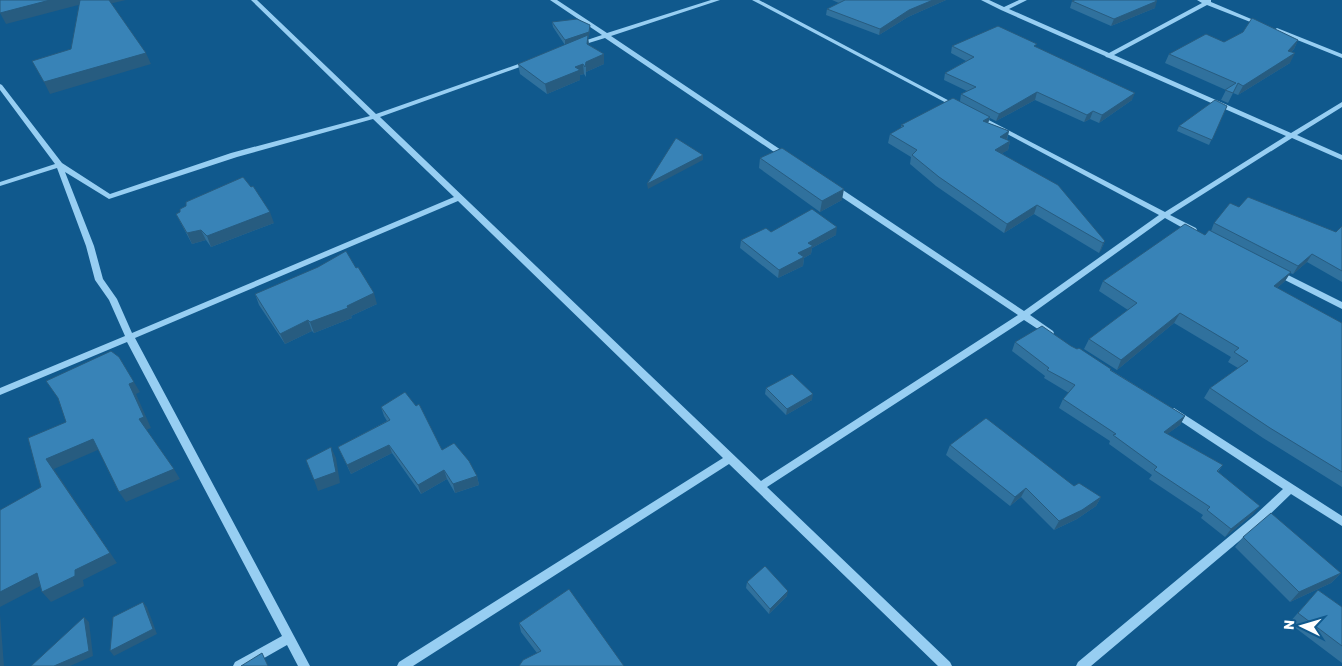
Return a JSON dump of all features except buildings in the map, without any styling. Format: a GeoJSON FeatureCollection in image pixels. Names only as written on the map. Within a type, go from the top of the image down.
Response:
{"type":"FeatureCollection","features":[{"type":"Feature","properties":{"kind":"street"},"geometry":{"type":"LineString","coordinates":[[254,0],[946,666]]}},
{"type":"Feature","properties":{"kind":"street"},"geometry":{"type":"LineString","coordinates":[[554,0],[794,162]]}},
{"type":"Feature","properties":{"kind":"street"},"geometry":{"type":"LineString","coordinates":[[569,48],[717,0]]}},
{"type":"Feature","properties":{"kind":"street"},"geometry":{"type":"LineString","coordinates":[[755,0],[964,110]]}},
{"type":"Feature","properties":{"kind":"street"},"geometry":{"type":"LineString","coordinates":[[984,0],[1342,158]]}},
{"type":"Feature","properties":{"kind":"street"},"geometry":{"type":"LineString","coordinates":[[1003,9],[1024,0]]}},
{"type":"Feature","properties":{"kind":"street"},"geometry":{"type":"LineString","coordinates":[[1108,56],[1206,1],[1342,56]]}},
{"type":"Feature","properties":{"kind":"street"},"geometry":{"type":"LineString","coordinates":[[59,165],[109,197],[234,156],[376,116],[532,61]]}},
{"type":"Feature","properties":{"kind":"street"},"geometry":{"type":"LineString","coordinates":[[0,86],[59,165],[90,246],[99,280],[113,298],[130,338],[304,666]]}},
{"type":"Feature","properties":{"kind":"street"},"geometry":{"type":"LineString","coordinates":[[760,487],[1023,316],[1165,215],[1342,104]]}},
{"type":"Feature","properties":{"kind":"street"},"geometry":{"type":"LineString","coordinates":[[973,114],[1201,233]]}},
{"type":"Feature","properties":{"kind":"street"},"geometry":{"type":"LineString","coordinates":[[0,184],[59,165]]}},
{"type":"Feature","properties":{"kind":"street"},"geometry":{"type":"LineString","coordinates":[[827,184],[1056,337]]}},
{"type":"Feature","properties":{"kind":"street"},"geometry":{"type":"LineString","coordinates":[[0,392],[460,197]]}},
{"type":"Feature","properties":{"kind":"street"},"geometry":{"type":"LineString","coordinates":[[1271,270],[1342,306]]}},
{"type":"Feature","properties":{"kind":"street"},"geometry":{"type":"LineString","coordinates":[[1162,404],[1342,522]]}},
{"type":"Feature","properties":{"kind":"street"},"geometry":{"type":"LineString","coordinates":[[403,666],[730,458]]}},
{"type":"Feature","properties":{"kind":"street"},"geometry":{"type":"LineString","coordinates":[[1082,666],[1259,518],[1290,488]]}},
{"type":"Feature","properties":{"kind":"street"},"geometry":{"type":"LineString","coordinates":[[239,666],[289,638]]}}]}
